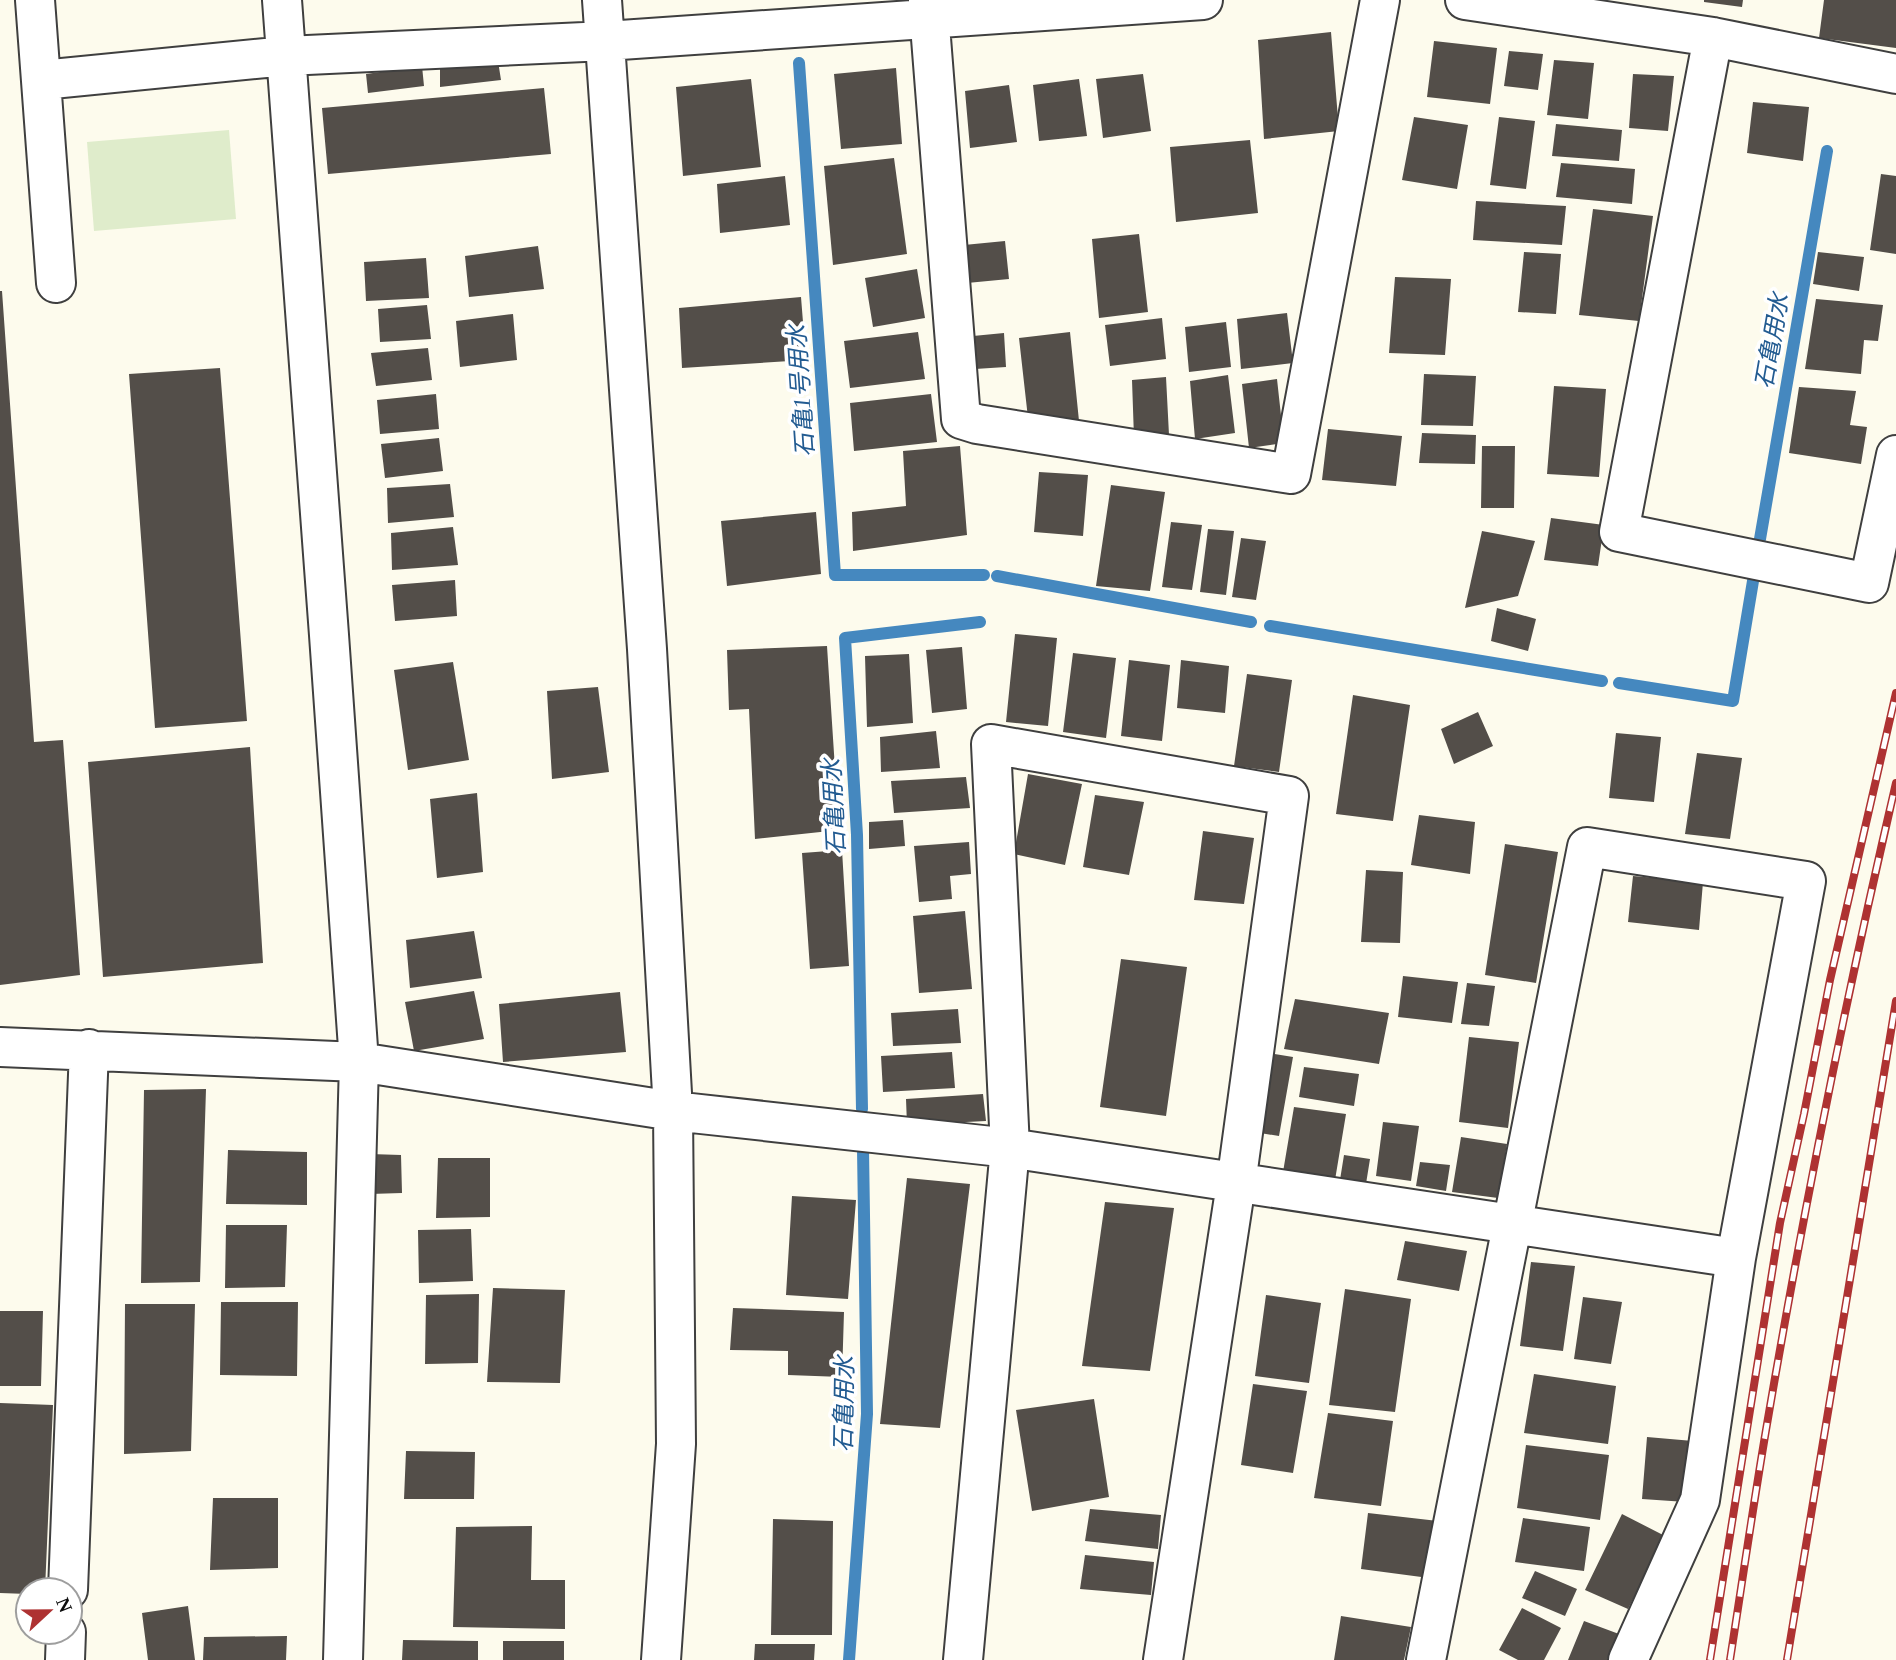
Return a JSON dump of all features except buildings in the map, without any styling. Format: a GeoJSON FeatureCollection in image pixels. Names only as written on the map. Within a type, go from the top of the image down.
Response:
{"type":"FeatureCollection","features":[{"type":"Feature","properties":{"kind":"street"},"geometry":{"type":"LineString","coordinates":[[35,0],[56,283]]}},
{"type":"Feature","properties":{"kind":"street"},"geometry":{"type":"LineString","coordinates":[[282,0],[359,1062],[343,1660]]}},
{"type":"Feature","properties":{"kind":"street"},"geometry":{"type":"LineString","coordinates":[[603,0],[648,663],[673,1111],[676,1444],[661,1660]]}},
{"type":"Feature","properties":{"kind":"street"},"geometry":{"type":"LineString","coordinates":[[42,80],[286,56],[606,41],[929,9],[1203,0]]}},
{"type":"Feature","properties":{"kind":"street"},"geometry":{"type":"LineString","coordinates":[[929,9],[961,419],[977,424],[1291,474],[1380,0]]}},
{"type":"Feature","properties":{"kind":"street"},"geometry":{"type":"LineString","coordinates":[[1465,0],[1713,37],[1896,74]]}},
{"type":"Feature","properties":{"kind":"street"},"geometry":{"type":"LineString","coordinates":[[1713,37],[1619,532],[1869,583],[1896,455]]}},
{"type":"Feature","properties":{"kind":"street"},"geometry":{"type":"LineString","coordinates":[[963,1660],[1010,1148],[991,744],[1289,796],[1236,1184],[1163,1660]]}},
{"type":"Feature","properties":{"kind":"street"},"geometry":{"type":"LineString","coordinates":[[1426,1660],[1587,847],[1806,881],[1736,1258],[1700,1500],[1628,1660]]}},
{"type":"Feature","properties":{"kind":"street"},"geometry":{"type":"LineString","coordinates":[[0,1047],[359,1062],[673,1111],[1010,1148],[1736,1258]]}},
{"type":"Feature","properties":{"kind":"street"},"geometry":{"type":"LineString","coordinates":[[69,1576],[89,1049]]}},
{"type":"Feature","properties":{"kind":"green space"},"geometry":{"type":"Polygon","coordinates":[[[229,130],[236,219],[94,231],[87,142],[229,130]]]}},
{"type":"Feature","properties":{"kind":"waterway","name":"石亀1号用水"},"geometry":{"type":"LineString","coordinates":[[799,63],[835,575],[984,575]]}},
{"type":"Feature","properties":{"kind":"waterway","name":"石亀用水"},"geometry":{"type":"LineString","coordinates":[[1760,539],[1827,151]]}},
{"type":"Feature","properties":{"kind":"waterway","name":"石亀用水"},"geometry":{"type":"LineString","coordinates":[[1619,683],[1733,701],[1754,575]]}},
{"type":"Feature","properties":{"kind":"waterway","name":"石亀用水"},"geometry":{"type":"LineString","coordinates":[[997,576],[1251,622]]}},
{"type":"Feature","properties":{"kind":"waterway","name":"石亀用水"},"geometry":{"type":"LineString","coordinates":[[862,1109],[857,835],[845,638],[980,622]]}},
{"type":"Feature","properties":{"kind":"waterway","name":"石亀用水"},"geometry":{"type":"LineString","coordinates":[[1270,626],[1602,681]]}},
{"type":"Feature","properties":{"kind":"waterway","name":"石亀用水"},"geometry":{"type":"LineString","coordinates":[[849,1660],[867,1414],[863,1149]]}},
{"type":"Feature","properties":{"kind":"railway"},"geometry":{"type":"LineString","coordinates":[[1710,1660],[1780,1223],[1830,980],[1896,693]]}},
{"type":"Feature","properties":{"kind":"railway"},"geometry":{"type":"LineString","coordinates":[[1730,1660],[1766,1430],[1810,1186],[1896,783]]}},
{"type":"Feature","properties":{"kind":"railway"},"geometry":{"type":"LineString","coordinates":[[1787,1660],[1896,1001]]}}]}
